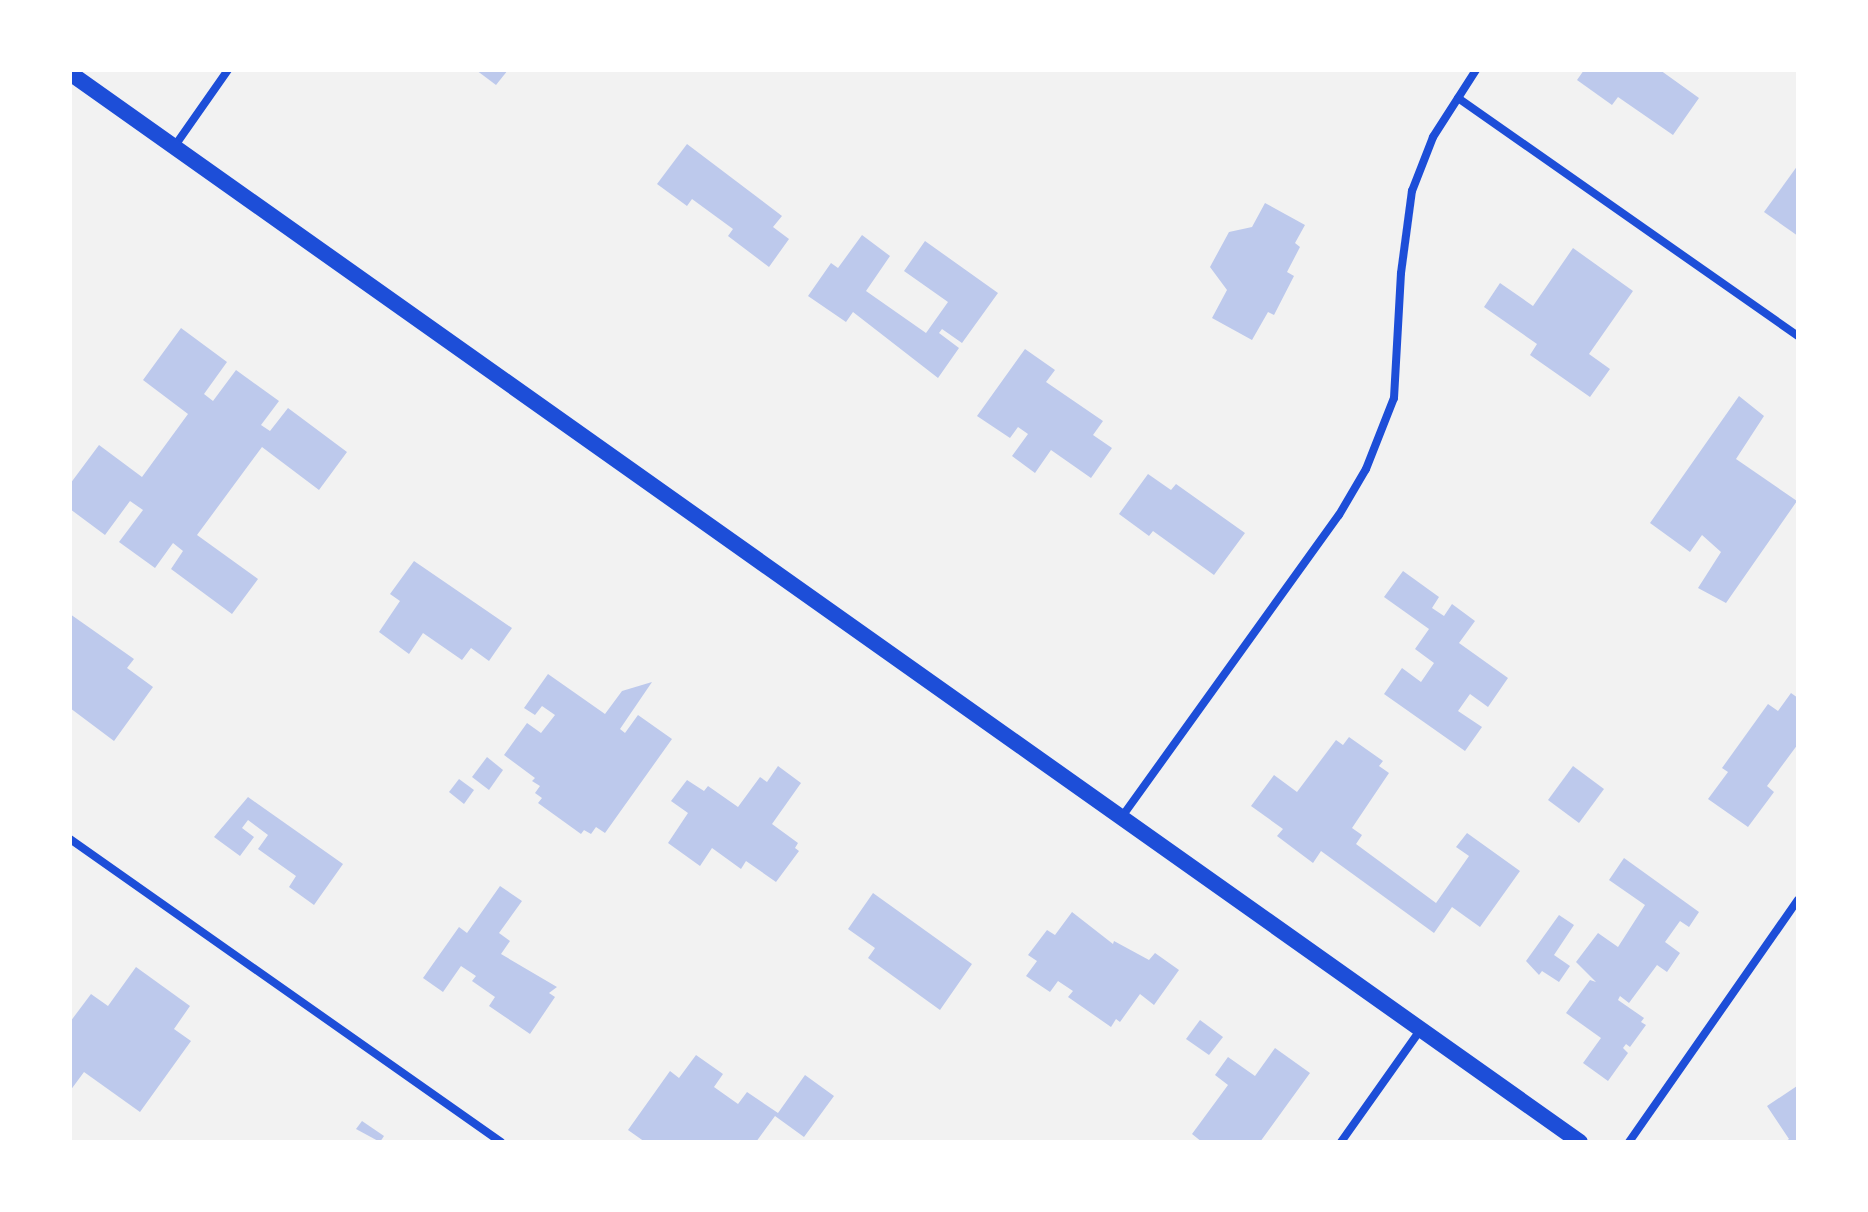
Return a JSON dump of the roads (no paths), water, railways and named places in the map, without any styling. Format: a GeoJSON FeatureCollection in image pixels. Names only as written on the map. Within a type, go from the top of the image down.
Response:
{"type":"FeatureCollection","features":[{"type":"Feature","properties":{"kind":"main road"},"geometry":{"type":"LineString","coordinates":[[70,73],[1580,1142]]}},
{"type":"Feature","properties":{"kind":"street"},"geometry":{"type":"LineString","coordinates":[[174,147],[228,70]]}},
{"type":"Feature","properties":{"kind":"street"},"geometry":{"type":"LineString","coordinates":[[1121,818],[1339,515],[1366,469],[1394,398],[1401,273],[1412,191],[1420,164],[1476,70]]}},
{"type":"Feature","properties":{"kind":"street"},"geometry":{"type":"LineString","coordinates":[[1458,98],[1798,336]]}},
{"type":"Feature","properties":{"kind":"street"},"geometry":{"type":"LineString","coordinates":[[70,839],[501,1142]]}},
{"type":"Feature","properties":{"kind":"street"},"geometry":{"type":"LineString","coordinates":[[1629,1142],[1798,900]]}},
{"type":"Feature","properties":{"kind":"street"},"geometry":{"type":"LineString","coordinates":[[1341,1142],[1421,1029]]}}]}
